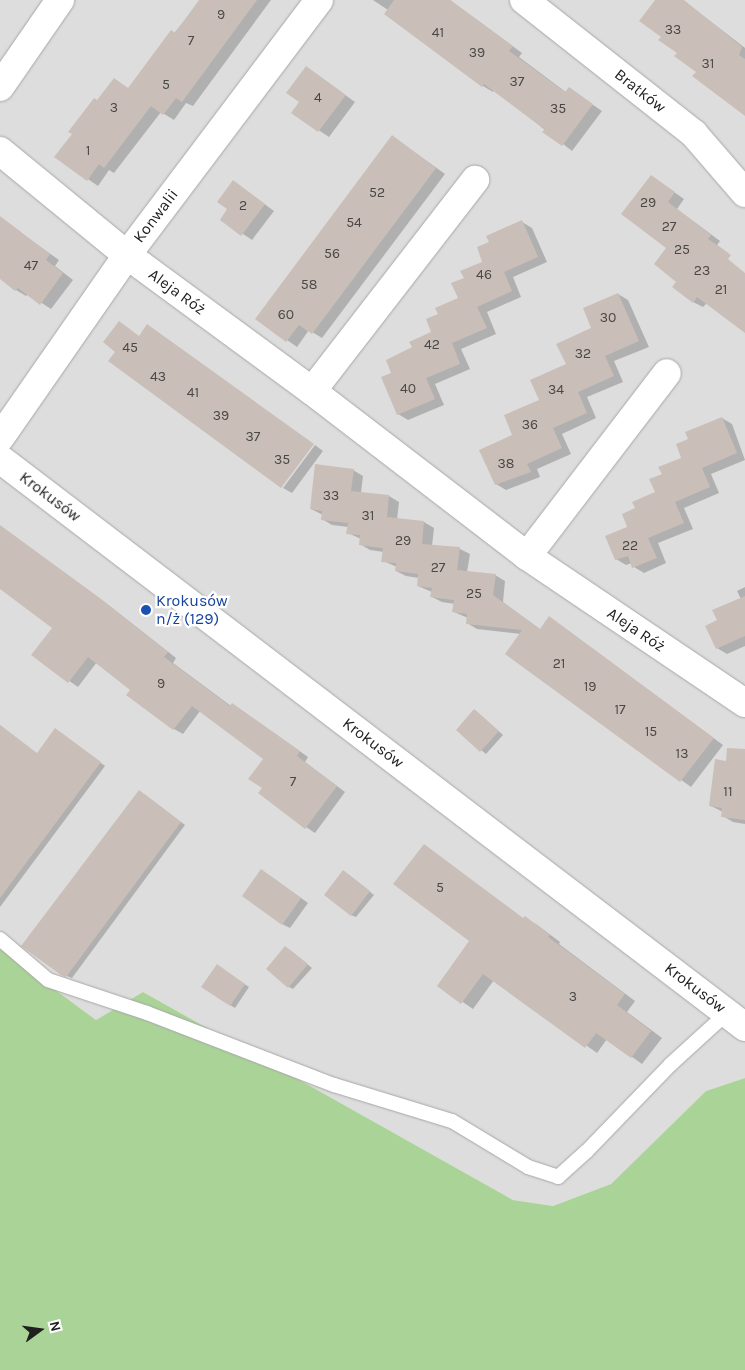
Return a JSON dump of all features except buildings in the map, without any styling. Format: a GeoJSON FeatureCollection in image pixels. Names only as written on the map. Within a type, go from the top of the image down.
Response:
{"type":"FeatureCollection","features":[{"type":"Feature","properties":{"kind":"street"},"geometry":{"type":"LineString","coordinates":[[0,87],[60,0]]}},
{"type":"Feature","properties":{"kind":"street","name":"Konwalii"},"geometry":{"type":"LineString","coordinates":[[0,438],[127,255],[319,0]]}},
{"type":"Feature","properties":{"kind":"street","name":"Bratków"},"geometry":{"type":"LineString","coordinates":[[524,0],[694,134],[745,193]]}},
{"type":"Feature","properties":{"kind":"street","name":"Aleja Róż"},"geometry":{"type":"LineString","coordinates":[[0,151],[127,255],[312,391],[527,556],[745,703]]}},
{"type":"Feature","properties":{"kind":"street"},"geometry":{"type":"LineString","coordinates":[[312,391],[475,180]]}},
{"type":"Feature","properties":{"kind":"street"},"geometry":{"type":"LineString","coordinates":[[527,556],[667,373]]}},
{"type":"Feature","properties":{"kind":"street","name":"Krokusów"},"geometry":{"type":"LineString","coordinates":[[0,459],[736,1020]]}},
{"type":"Feature","properties":{"kind":"lane"},"geometry":{"type":"LineString","coordinates":[[0,939],[48,980],[147,1013],[334,1085],[452,1121],[528,1167],[558,1177],[586,1152],[671,1064],[736,1020]]}},
{"type":"Feature","properties":{"kind":"shaded area"},"geometry":{"type":"Polygon","coordinates":[[[0,0],[745,0],[745,1078],[706,1091],[611,1184],[553,1206],[513,1200],[143,992],[96,1020],[0,949],[0,0]]]}},
{"type":"Feature","properties":{"kind":"green space"},"geometry":{"type":"Polygon","coordinates":[[[0,949],[96,1020],[143,992],[513,1200],[553,1206],[611,1184],[706,1091],[745,1078],[745,1370],[0,1370],[0,949]]]}},
{"type":"Feature","properties":{"kind":"place","name":"Krokusów n/ż (129)"},"geometry":{"type":"Point","coordinates":[146,610]}}]}
